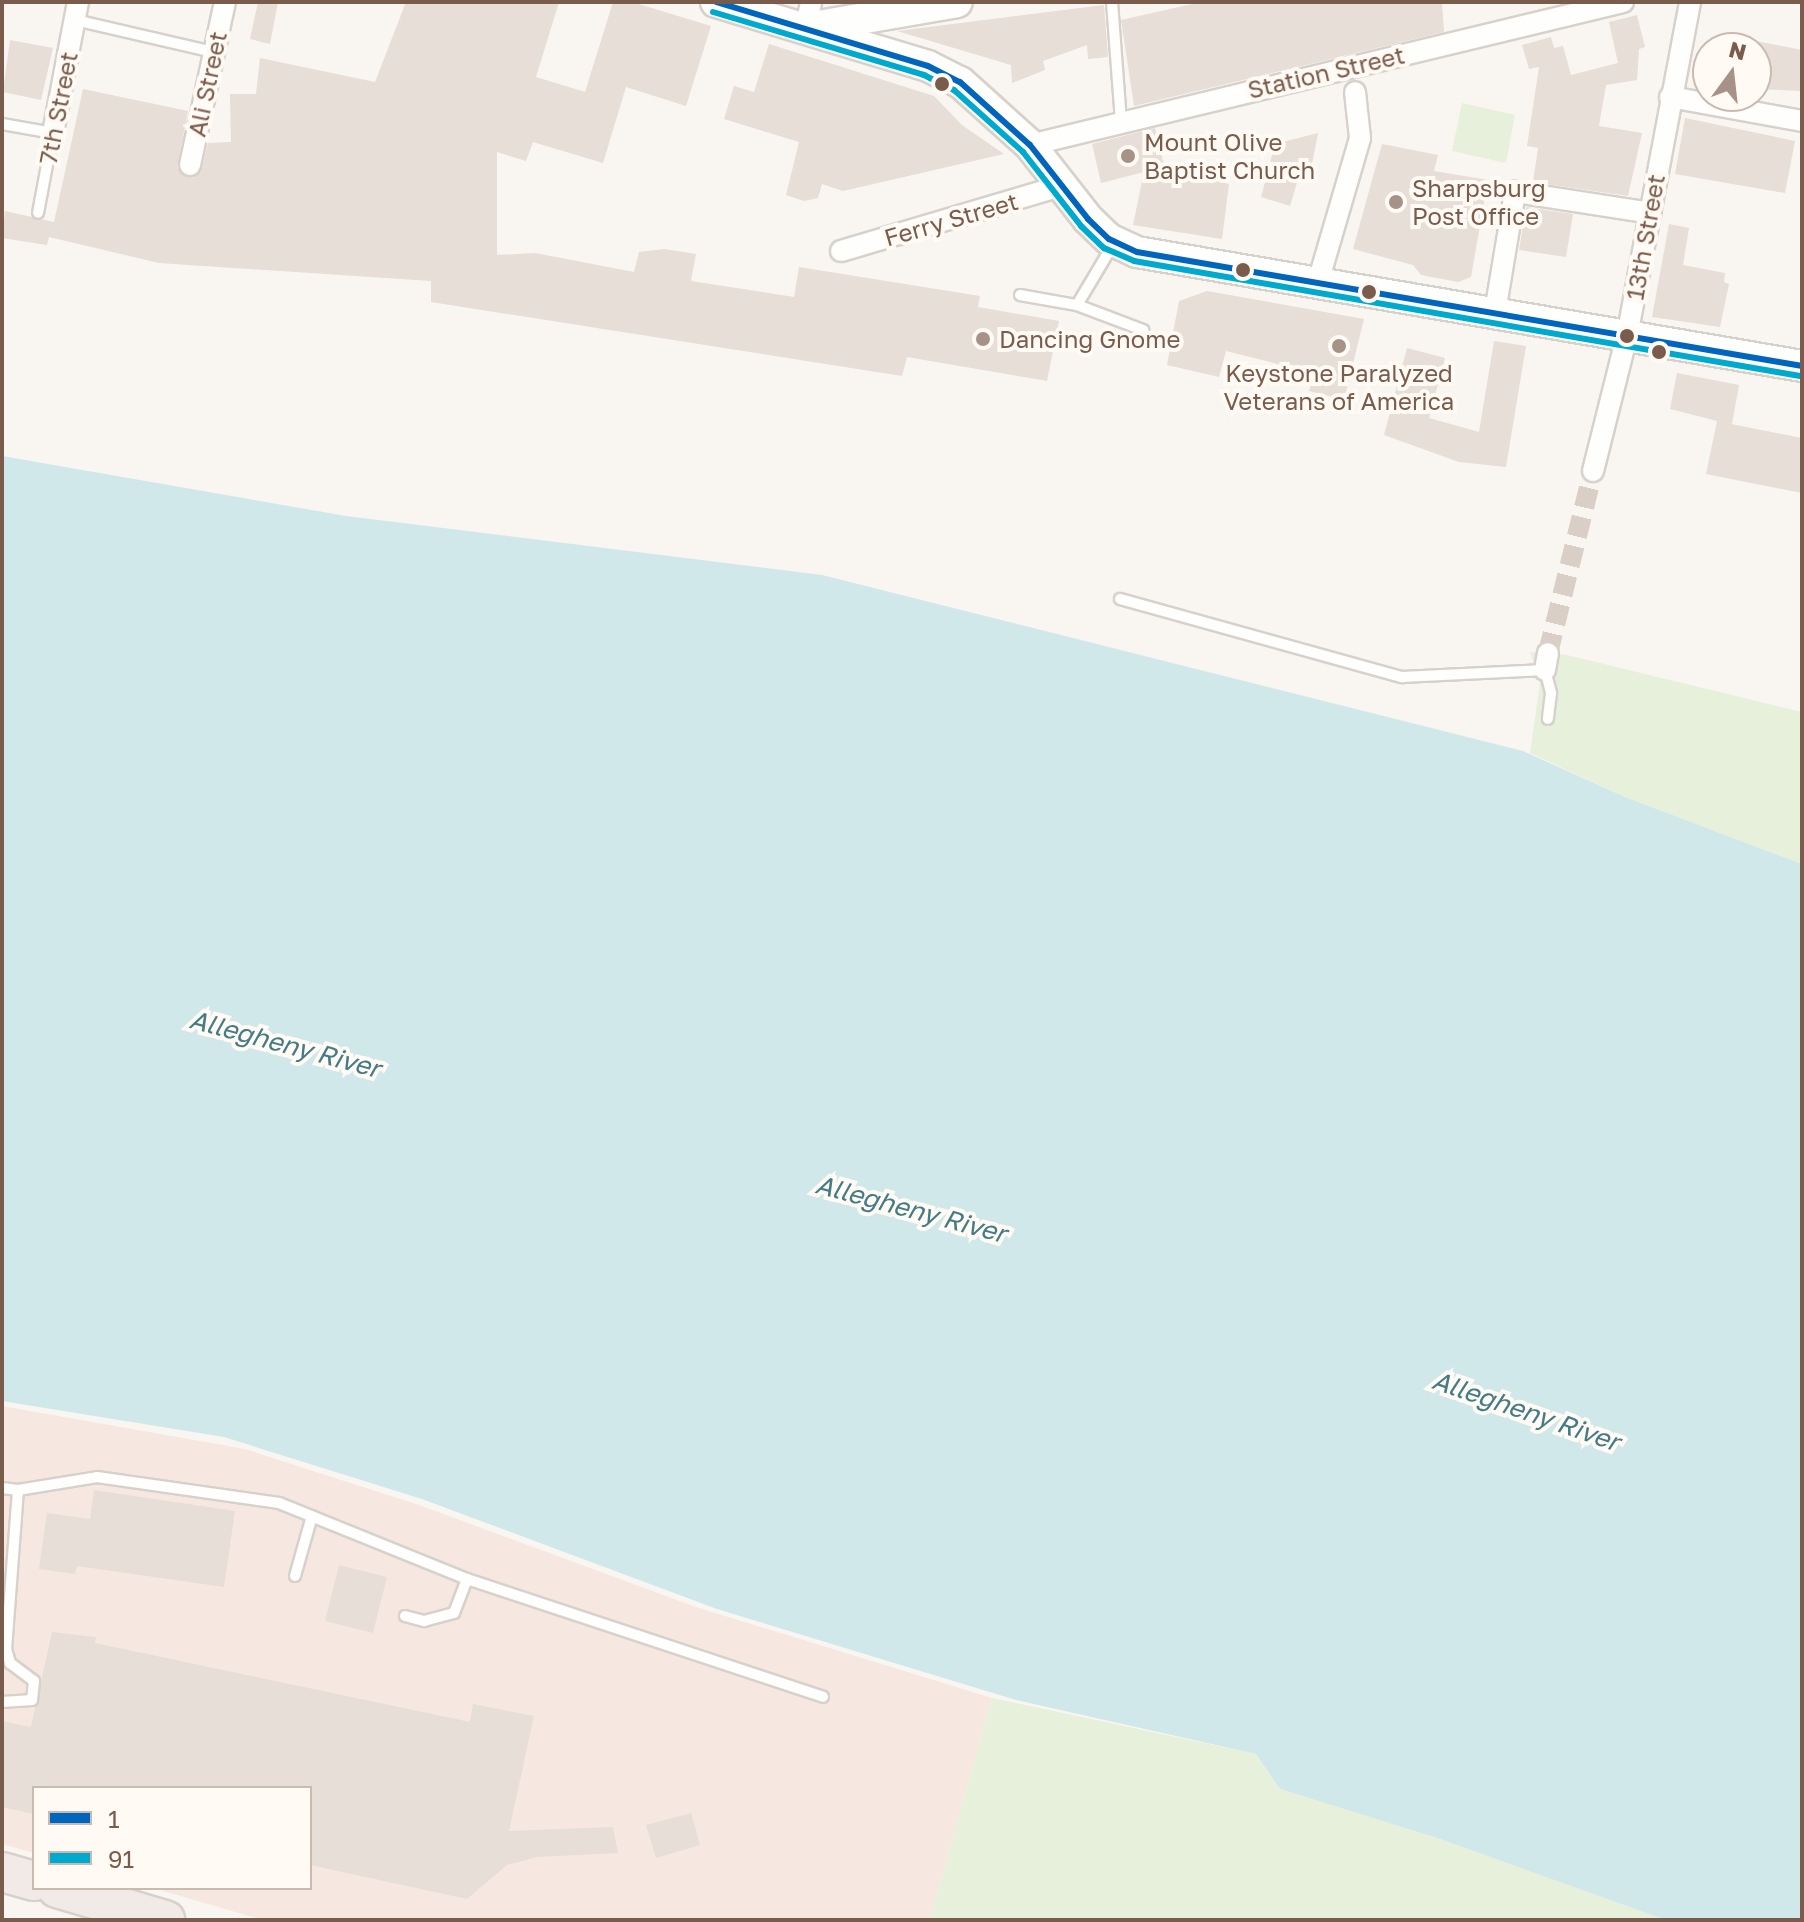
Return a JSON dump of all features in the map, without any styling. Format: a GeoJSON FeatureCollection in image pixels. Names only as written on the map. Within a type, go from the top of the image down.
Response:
{"type":"FeatureCollection","features":[{"type":"Feature","properties":{"kind":"highway"},"geometry":{"type":"LineString","coordinates":[[2,1872],[32,1880]]}},
{"type":"Feature","properties":{"kind":"highway"},"geometry":{"type":"LineString","coordinates":[[61,1890],[97,1910],[165,1920]]}},
{"type":"Feature","properties":{"kind":"main road"},"geometry":{"type":"LineString","coordinates":[[716,2],[808,15],[957,2]]}},
{"type":"Feature","properties":{"kind":"main road"},"geometry":{"type":"LineString","coordinates":[[808,15],[960,82],[1030,145],[1061,186],[1115,242],[1162,258],[1802,366]]}},
{"type":"Feature","properties":{"kind":"street","name":"Ali Street"},"geometry":{"type":"LineString","coordinates":[[190,165],[225,2]]}},
{"type":"Feature","properties":{"kind":"street","name":"Station Street"},"geometry":{"type":"LineString","coordinates":[[1030,145],[1623,2]]}},
{"type":"Feature","properties":{"kind":"street","name":"13th Street"},"geometry":{"type":"LineString","coordinates":[[1593,471],[1627,336],[1690,2]]}},
{"type":"Feature","properties":{"kind":"street","name":"7th Street"},"geometry":{"type":"LineString","coordinates":[[53,133],[77,11]]}},
{"type":"Feature","properties":{"kind":"street"},"geometry":{"type":"LineString","coordinates":[[1318,282],[1360,138],[1355,92]]}},
{"type":"Feature","properties":{"kind":"street"},"geometry":{"type":"LineString","coordinates":[[1670,97],[1802,121]]}},
{"type":"Feature","properties":{"kind":"street","name":"Ferry Street"},"geometry":{"type":"LineString","coordinates":[[841,251],[1061,186]]}},
{"type":"Feature","properties":{"kind":"street"},"geometry":{"type":"LineString","coordinates":[[1495,312],[1515,192],[1650,213]]}},
{"type":"Feature","properties":{"kind":"lane"},"geometry":{"type":"LineString","coordinates":[[1112,2],[1121,121]]}},
{"type":"Feature","properties":{"kind":"lane"},"geometry":{"type":"LineString","coordinates":[[77,11],[214,52]]}},
{"type":"Feature","properties":{"kind":"lane"},"geometry":{"type":"LineString","coordinates":[[2,124],[53,133]]}},
{"type":"Feature","properties":{"kind":"lane","name":"7th Street"},"geometry":{"type":"LineString","coordinates":[[38,213],[53,133]]}},
{"type":"Feature","properties":{"kind":"lane"},"geometry":{"type":"LineString","coordinates":[[1077,305],[1115,242]]}},
{"type":"Feature","properties":{"kind":"lane"},"geometry":{"type":"LineString","coordinates":[[1020,295],[1077,305],[1143,330]]}},
{"type":"Feature","properties":{"kind":"lane"},"geometry":{"type":"LineString","coordinates":[[1120,599],[1402,677],[1546,662],[1551,693],[1548,719]]}},
{"type":"Feature","properties":{"kind":"lane"},"geometry":{"type":"LineString","coordinates":[[2,1488],[18,1490],[97,1477],[279,1503],[467,1579],[823,1697]]}},
{"type":"Feature","properties":{"kind":"lane"},"geometry":{"type":"LineString","coordinates":[[2,1702],[32,1700],[34,1681],[10,1663],[6,1649],[5,1610],[18,1490]]}},
{"type":"Feature","properties":{"kind":"lane"},"geometry":{"type":"LineString","coordinates":[[295,1576],[312,1516]]}},
{"type":"Feature","properties":{"kind":"lane"},"geometry":{"type":"LineString","coordinates":[[405,1616],[424,1621],[454,1613],[467,1579]]}},
{"type":"Feature","properties":{"kind":"shaded area"},"geometry":{"type":"Polygon","coordinates":[[[2,1406],[245,1449],[419,1505],[696,1607],[992,1698],[930,1920],[263,1920],[160,1890],[312,1890],[312,1786],[32,1786],[32,1852],[2,1844],[2,1406]]]}},
{"type":"Feature","properties":{"kind":"green space"},"geometry":{"type":"Polygon","coordinates":[[[1462,103],[1515,115],[1506,163],[1452,151],[1462,103]]]}},
{"type":"Feature","properties":{"kind":"green space"},"geometry":{"type":"Polygon","coordinates":[[[1530,652],[1567,655],[1802,712],[1802,864],[1625,797],[1530,753],[1540,684],[1530,652]]]}},
{"type":"Feature","properties":{"kind":"green space"},"geometry":{"type":"Polygon","coordinates":[[[992,1698],[1256,1754],[1280,1789],[1437,1838],[1666,1920],[930,1920],[992,1698]]]}},
{"type":"Feature","properties":{"kind":"water","name":"Allegheny River"},"geometry":{"type":"Polygon","coordinates":[[[2,456],[346,516],[822,575],[1523,751],[1625,797],[1802,864],[1802,1920],[1666,1920],[1437,1838],[1280,1789],[1256,1754],[1016,1700],[717,1609],[422,1499],[224,1437],[2,1401],[2,456]]]}},
{"type":"Feature","properties":{"kind":"building"},"geometry":{"type":"Polygon","coordinates":[[[258,2],[278,2],[270,44],[250,39],[258,2]]]}},
{"type":"Feature","properties":{"kind":"building"},"geometry":{"type":"Polygon","coordinates":[[[406,2],[559,2],[536,77],[585,92],[613,2],[632,2],[711,26],[686,106],[626,87],[603,163],[533,142],[526,161],[497,152],[497,255],[535,253],[634,272],[639,252],[664,249],[696,254],[691,281],[794,297],[799,267],[980,296],[978,307],[1059,321],[1047,381],[907,357],[902,376],[431,302],[431,281],[159,263],[49,237],[47,245],[2,238],[5,211],[54,222],[83,89],[188,111],[177,168],[193,178],[202,168],[208,143],[231,142],[230,94],[256,94],[260,58],[375,82],[406,2]]]}},
{"type":"Feature","properties":{"kind":"building"},"geometry":{"type":"Polygon","coordinates":[[[1201,2],[1442,2],[1444,32],[1134,106],[1121,20],[1201,2]]]}},
{"type":"Feature","properties":{"kind":"building"},"geometry":{"type":"Polygon","coordinates":[[[1104,5],[1108,57],[1088,59],[1087,45],[1043,61],[1045,70],[1012,83],[1011,65],[897,31],[1104,5]]]}},
{"type":"Feature","properties":{"kind":"building"},"geometry":{"type":"Polygon","coordinates":[[[1637,15],[1645,47],[1639,49],[1637,80],[1606,85],[1599,126],[1642,133],[1628,196],[1533,182],[1538,148],[1527,146],[1539,67],[1529,69],[1522,45],[1551,37],[1554,48],[1563,46],[1571,75],[1618,63],[1609,22],[1637,15]]]}},
{"type":"Feature","properties":{"kind":"building"},"geometry":{"type":"Polygon","coordinates":[[[10,40],[53,48],[41,100],[3,92],[10,40]]]}},
{"type":"Feature","properties":{"kind":"building"},"geometry":{"type":"Polygon","coordinates":[[[769,44],[934,96],[962,125],[1004,154],[843,191],[822,184],[818,198],[804,201],[786,195],[799,142],[724,119],[734,86],[754,92],[769,44]]]}},
{"type":"Feature","properties":{"kind":"building"},"geometry":{"type":"Polygon","coordinates":[[[1772,44],[1802,50],[1802,91],[1772,90],[1772,44]]]}},
{"type":"Feature","properties":{"kind":"building"},"geometry":{"type":"Polygon","coordinates":[[[1685,118],[1795,141],[1785,193],[1675,174],[1685,118]]]}},
{"type":"Feature","properties":{"kind":"building"},"geometry":{"type":"Polygon","coordinates":[[[1155,128],[1165,170],[1229,184],[1222,239],[1133,225],[1144,172],[1101,183],[1092,144],[1155,128]]]}},
{"type":"Feature","properties":{"kind":"building"},"geometry":{"type":"Polygon","coordinates":[[[1318,133],[1312,164],[1302,166],[1290,206],[1261,197],[1275,144],[1318,133]]]}},
{"type":"Feature","properties":{"kind":"building"},"geometry":{"type":"Polygon","coordinates":[[[1382,144],[1438,155],[1434,171],[1488,180],[1471,277],[1458,282],[1421,275],[1413,265],[1353,249],[1382,144]]]}},
{"type":"Feature","properties":{"kind":"building"},"geometry":{"type":"Polygon","coordinates":[[[1526,207],[1573,214],[1566,257],[1519,250],[1526,207]]]}},
{"type":"Feature","properties":{"kind":"building"},"geometry":{"type":"Polygon","coordinates":[[[1669,224],[1689,228],[1683,265],[1725,273],[1724,282],[1729,284],[1720,327],[1652,317],[1669,224]]]}},
{"type":"Feature","properties":{"kind":"building"},"geometry":{"type":"Polygon","coordinates":[[[1207,291],[1364,319],[1344,400],[1309,391],[1314,373],[1226,351],[1219,377],[1167,365],[1179,301],[1207,291]]]}},
{"type":"Feature","properties":{"kind":"building"},"geometry":{"type":"Polygon","coordinates":[[[1494,341],[1526,346],[1506,467],[1459,462],[1384,435],[1407,348],[1445,358],[1429,418],[1479,432],[1494,341]]]}},
{"type":"Feature","properties":{"kind":"building"},"geometry":{"type":"Polygon","coordinates":[[[1677,373],[1739,385],[1732,424],[1721,422],[1802,438],[1802,493],[1706,474],[1717,421],[1670,409],[1677,373]]]}},
{"type":"Feature","properties":{"kind":"building"},"geometry":{"type":"Polygon","coordinates":[[[94,1490],[235,1511],[224,1587],[77,1566],[75,1574],[39,1569],[47,1513],[90,1519],[94,1490]]]}},
{"type":"Feature","properties":{"kind":"building"},"geometry":{"type":"Polygon","coordinates":[[[339,1565],[387,1577],[373,1633],[325,1621],[339,1565]]]}},
{"type":"Feature","properties":{"kind":"building"},"geometry":{"type":"Polygon","coordinates":[[[52,1632],[96,1637],[95,1643],[470,1722],[473,1704],[534,1716],[509,1831],[613,1827],[618,1853],[537,1857],[507,1865],[467,1899],[312,1865],[312,1786],[32,1786],[32,1814],[2,1807],[2,1721],[31,1727],[52,1632]]]}},
{"type":"Feature","properties":{"kind":"building"},"geometry":{"type":"Polygon","coordinates":[[[691,1813],[700,1845],[656,1858],[646,1825],[691,1813]]]}},
{"type":"Feature","properties":{"kind":"tunnel"},"geometry":{"type":"LineString","coordinates":[[1548,653],[1593,471]]}},
{"type":"Feature","properties":{"kind":"transit line","name":"1"},"geometry":{"type":"LineString","coordinates":[[716,2],[928,66],[960,82],[1030,145],[1088,219],[1109,239],[1137,252],[1802,366]]}},
{"type":"Feature","properties":{"kind":"transit line","name":"91"},"geometry":{"type":"LineString","coordinates":[[713,12],[924,75],[954,90],[1023,152],[1081,226],[1104,248],[1134,261],[1800,376]]}},
{"type":"Feature","properties":{"kind":"place","name":"Mount Olive Baptist Church"},"geometry":{"type":"Point","coordinates":[1128,156]}},
{"type":"Feature","properties":{"kind":"place","name":"Sharpsburg Post Office"},"geometry":{"type":"Point","coordinates":[1396,202]}},
{"type":"Feature","properties":{"kind":"place","name":"Dancing Gnome"},"geometry":{"type":"Point","coordinates":[983,339]}},
{"type":"Feature","properties":{"kind":"place","name":"Keystone Paralyzed Veterans of America"},"geometry":{"type":"Point","coordinates":[1339,346]}}]}
